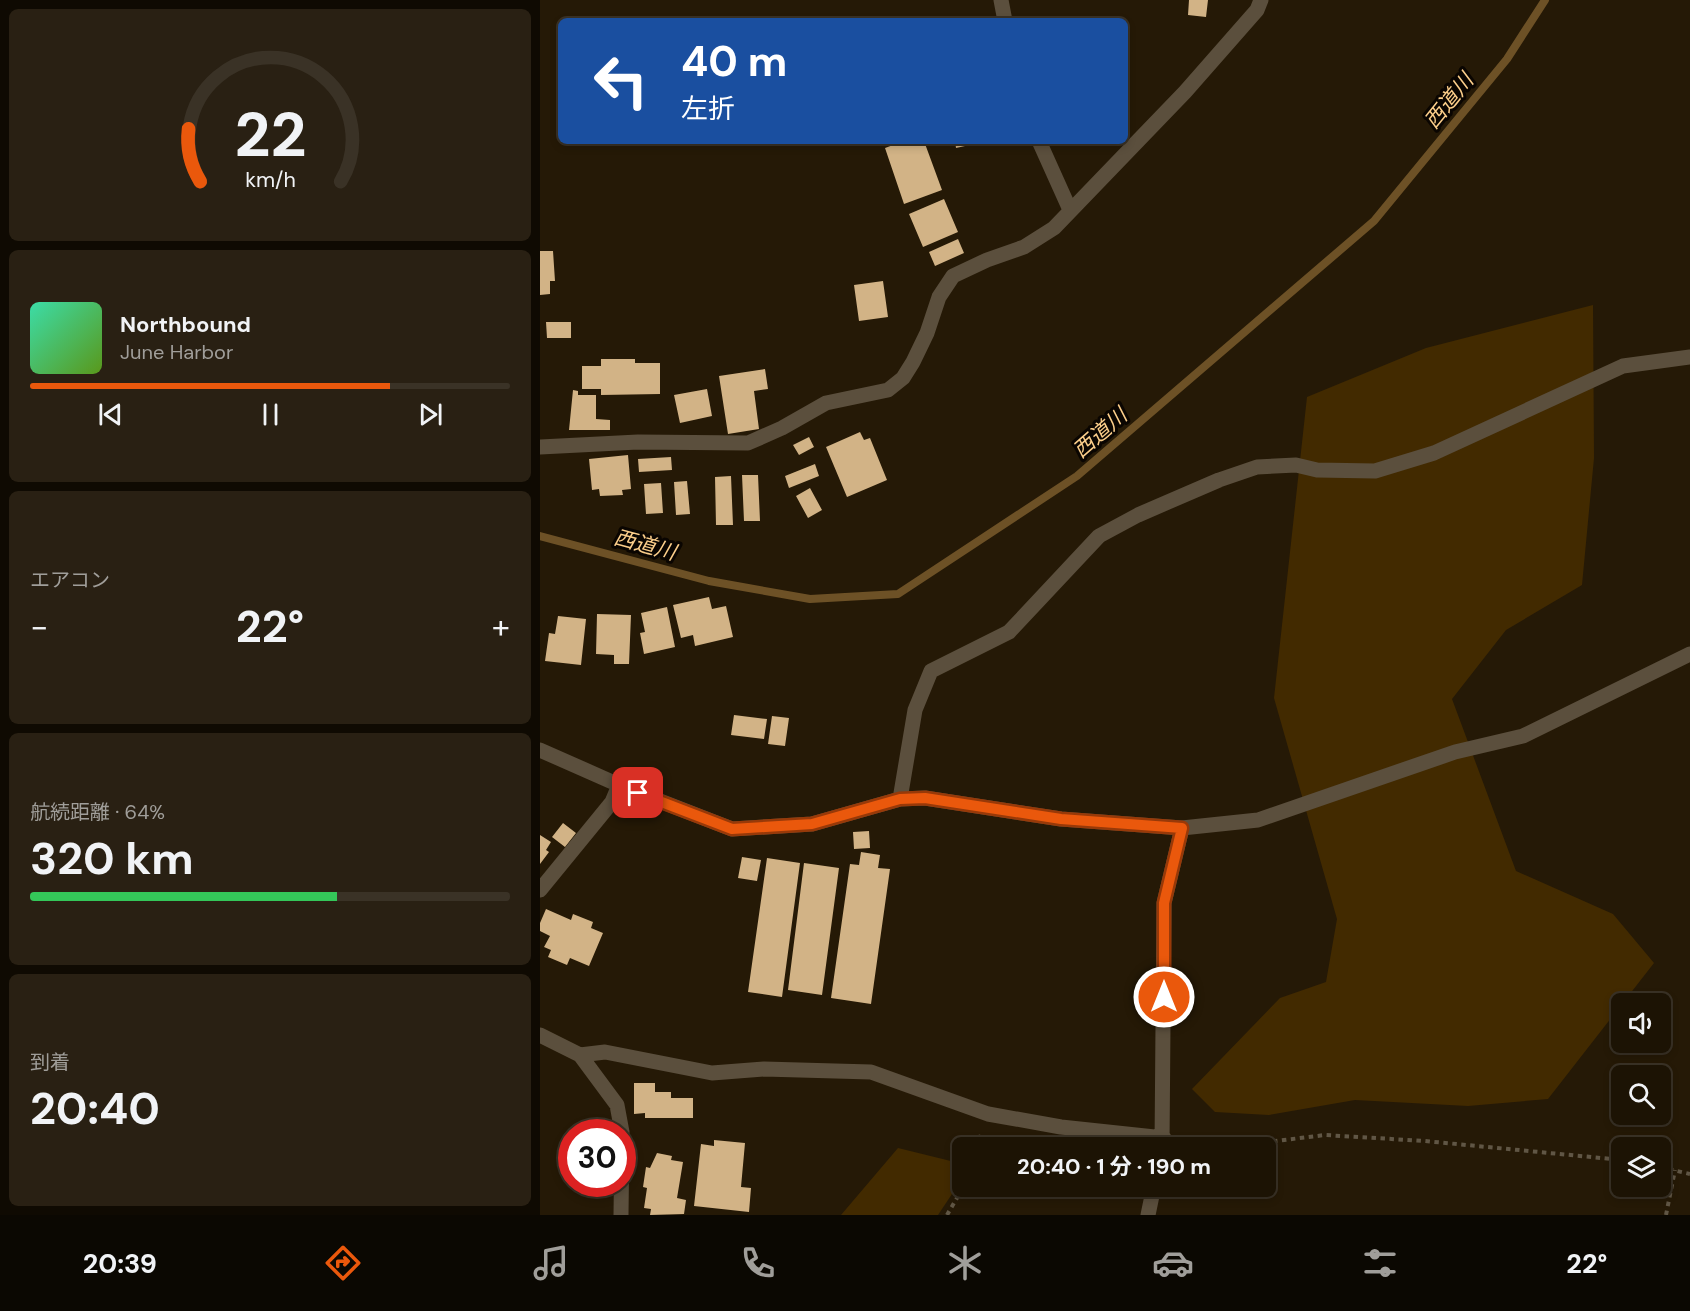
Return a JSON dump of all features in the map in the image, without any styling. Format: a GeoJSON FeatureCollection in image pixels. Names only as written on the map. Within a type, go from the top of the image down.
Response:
{"type":"FeatureCollection","features":[{"type":"Feature","properties":{"kind":"street"},"geometry":{"type":"LineString","coordinates":[[1001,0],[1004,18]]}},
{"type":"Feature","properties":{"kind":"street"},"geometry":{"type":"LineString","coordinates":[[540,447],[638,442],[748,443],[782,428],[826,403],[888,390],[903,378],[913,362],[927,333],[939,297],[953,276],[987,260],[1024,247],[1054,228],[1185,92],[1257,10],[1261,0]]}},
{"type":"Feature","properties":{"kind":"street"},"geometry":{"type":"LineString","coordinates":[[1040,144],[1070,210]]}},
{"type":"Feature","properties":{"kind":"street"},"geometry":{"type":"LineString","coordinates":[[900,799],[915,710],[930,671],[1009,632],[1099,536],[1138,515],[1219,480],[1257,467],[1296,465],[1317,470],[1375,471],[1434,453],[1623,366],[1690,357]]}},
{"type":"Feature","properties":{"kind":"street"},"geometry":{"type":"LineString","coordinates":[[540,750],[619,785],[732,829],[812,824],[900,799],[925,798],[1061,819],[1182,828],[1258,820],[1455,752],[1523,736],[1690,654]]}},
{"type":"Feature","properties":{"kind":"street"},"geometry":{"type":"LineString","coordinates":[[540,890],[612,802],[619,785]]}},
{"type":"Feature","properties":{"kind":"street"},"geometry":{"type":"LineString","coordinates":[[1163,1137],[1164,903],[1182,828]]}},
{"type":"Feature","properties":{"kind":"street"},"geometry":{"type":"LineString","coordinates":[[540,1035],[580,1055],[617,1105],[620,1119]]}},
{"type":"Feature","properties":{"kind":"street"},"geometry":{"type":"LineString","coordinates":[[580,1055],[605,1052],[712,1073],[764,1069],[871,1072],[988,1114],[1125,1137]]}},
{"type":"Feature","properties":{"kind":"street"},"geometry":{"type":"LineString","coordinates":[[621,1197],[621,1215]]}},
{"type":"Feature","properties":{"kind":"street"},"geometry":{"type":"LineString","coordinates":[[1148,1215],[1152,1197]]}},
{"type":"Feature","properties":{"kind":"path"},"geometry":{"type":"LineString","coordinates":[[1276,1141],[1325,1135],[1425,1141],[1611,1159]]}},
{"type":"Feature","properties":{"kind":"path"},"geometry":{"type":"LineString","coordinates":[[1671,1169],[1690,1174]]}},
{"type":"Feature","properties":{"kind":"path"},"geometry":{"type":"LineString","coordinates":[[1666,1215],[1675,1170]]}},
{"type":"Feature","properties":{"kind":"path"},"geometry":{"type":"LineString","coordinates":[[947,1215],[958,1197]]}},
{"type":"Feature","properties":{"kind":"shaded area"},"geometry":{"type":"Polygon","coordinates":[[[1593,305],[1594,458],[1582,585],[1506,630],[1452,699],[1516,871],[1613,914],[1654,963],[1631,993],[1611,993],[1611,1018],[1548,1099],[1468,1106],[1355,1100],[1269,1115],[1215,1112],[1192,1089],[1280,998],[1326,982],[1337,919],[1274,698],[1307,397],[1426,348],[1593,305]]]}},
{"type":"Feature","properties":{"kind":"shaded area"},"geometry":{"type":"Polygon","coordinates":[[[898,1148],[952,1161],[952,1194],[938,1215],[841,1215],[898,1148]]]}},
{"type":"Feature","properties":{"kind":"building"},"geometry":{"type":"Polygon","coordinates":[[[1189,0],[1208,0],[1206,17],[1188,15],[1189,0]]]}},
{"type":"Feature","properties":{"kind":"building"},"geometry":{"type":"Polygon","coordinates":[[[896,144],[925,144],[942,190],[904,204],[885,148],[896,144]]]}},
{"type":"Feature","properties":{"kind":"building"},"geometry":{"type":"Polygon","coordinates":[[[955,144],[974,144],[956,148],[955,144]]]}},
{"type":"Feature","properties":{"kind":"building"},"geometry":{"type":"Polygon","coordinates":[[[944,199],[958,232],[923,247],[909,214],[944,199]]]}},
{"type":"Feature","properties":{"kind":"building"},"geometry":{"type":"Polygon","coordinates":[[[958,239],[964,253],[935,266],[929,252],[958,239]]]}},
{"type":"Feature","properties":{"kind":"building"},"geometry":{"type":"Polygon","coordinates":[[[540,251],[553,251],[555,281],[550,281],[550,294],[540,295],[540,251]]]}},
{"type":"Feature","properties":{"kind":"building"},"geometry":{"type":"Polygon","coordinates":[[[883,281],[888,317],[859,321],[854,285],[883,281]]]}},
{"type":"Feature","properties":{"kind":"building"},"geometry":{"type":"Polygon","coordinates":[[[546,322],[571,322],[571,338],[547,338],[546,322]]]}},
{"type":"Feature","properties":{"kind":"building"},"geometry":{"type":"Polygon","coordinates":[[[601,359],[635,359],[635,363],[660,363],[660,394],[601,395],[601,389],[582,389],[582,366],[601,366],[601,359]]]}},
{"type":"Feature","properties":{"kind":"building"},"geometry":{"type":"Polygon","coordinates":[[[765,369],[768,389],[754,391],[759,429],[728,434],[719,376],[765,369]]]}},
{"type":"Feature","properties":{"kind":"building"},"geometry":{"type":"Polygon","coordinates":[[[707,389],[712,416],[680,423],[674,395],[707,389]]]}},
{"type":"Feature","properties":{"kind":"building"},"geometry":{"type":"Polygon","coordinates":[[[573,390],[578,391],[578,395],[596,395],[596,419],[610,420],[610,430],[569,430],[573,390]]]}},
{"type":"Feature","properties":{"kind":"building"},"geometry":{"type":"Polygon","coordinates":[[[860,432],[864,440],[870,438],[887,480],[847,497],[826,447],[860,432]]]}},
{"type":"Feature","properties":{"kind":"building"},"geometry":{"type":"Polygon","coordinates":[[[809,437],[814,447],[799,455],[793,445],[809,437]]]}},
{"type":"Feature","properties":{"kind":"building"},"geometry":{"type":"Polygon","coordinates":[[[628,455],[631,489],[622,490],[623,495],[600,496],[599,489],[592,490],[589,459],[628,455]]]}},
{"type":"Feature","properties":{"kind":"building"},"geometry":{"type":"Polygon","coordinates":[[[671,457],[672,470],[639,472],[638,459],[671,457]]]}},
{"type":"Feature","properties":{"kind":"building"},"geometry":{"type":"Polygon","coordinates":[[[815,464],[819,476],[789,488],[785,476],[815,464]]]}},
{"type":"Feature","properties":{"kind":"building"},"geometry":{"type":"Polygon","coordinates":[[[742,475],[758,475],[760,521],[744,521],[742,475]]]}},
{"type":"Feature","properties":{"kind":"building"},"geometry":{"type":"Polygon","coordinates":[[[731,476],[733,525],[716,525],[715,477],[731,476]]]}},
{"type":"Feature","properties":{"kind":"building"},"geometry":{"type":"Polygon","coordinates":[[[687,481],[690,514],[676,515],[674,482],[687,481]]]}},
{"type":"Feature","properties":{"kind":"building"},"geometry":{"type":"Polygon","coordinates":[[[661,483],[663,513],[646,514],[644,484],[661,483]]]}},
{"type":"Feature","properties":{"kind":"building"},"geometry":{"type":"Polygon","coordinates":[[[810,488],[822,510],[808,518],[796,496],[810,488]]]}},
{"type":"Feature","properties":{"kind":"building"},"geometry":{"type":"Polygon","coordinates":[[[709,597],[712,609],[726,606],[733,637],[695,646],[693,635],[681,638],[673,605],[709,597]]]}},
{"type":"Feature","properties":{"kind":"building"},"geometry":{"type":"Polygon","coordinates":[[[667,607],[675,647],[644,654],[640,633],[645,632],[641,613],[667,607]]]}},
{"type":"Feature","properties":{"kind":"building"},"geometry":{"type":"Polygon","coordinates":[[[597,614],[631,615],[629,664],[614,664],[614,655],[596,654],[597,614]]]}},
{"type":"Feature","properties":{"kind":"building"},"geometry":{"type":"Polygon","coordinates":[[[558,616],[586,619],[581,665],[545,661],[549,633],[555,634],[558,616]]]}},
{"type":"Feature","properties":{"kind":"building"},"geometry":{"type":"Polygon","coordinates":[[[734,715],[767,719],[764,739],[731,735],[734,715]]]}},
{"type":"Feature","properties":{"kind":"building"},"geometry":{"type":"Polygon","coordinates":[[[772,716],[789,718],[785,746],[768,744],[772,716]]]}},
{"type":"Feature","properties":{"kind":"building"},"geometry":{"type":"Polygon","coordinates":[[[563,823],[576,833],[565,847],[552,837],[563,823]]]}},
{"type":"Feature","properties":{"kind":"building"},"geometry":{"type":"Polygon","coordinates":[[[869,831],[870,848],[854,849],[853,832],[869,831]]]}},
{"type":"Feature","properties":{"kind":"building"},"geometry":{"type":"Polygon","coordinates":[[[540,835],[551,842],[546,850],[549,852],[540,864],[540,835]]]}},
{"type":"Feature","properties":{"kind":"building"},"geometry":{"type":"Polygon","coordinates":[[[861,852],[880,855],[878,868],[890,869],[871,1004],[831,998],[850,864],[859,865],[861,852]]]}},
{"type":"Feature","properties":{"kind":"building"},"geometry":{"type":"Polygon","coordinates":[[[742,857],[761,860],[757,881],[738,878],[742,857]]]}},
{"type":"Feature","properties":{"kind":"building"},"geometry":{"type":"Polygon","coordinates":[[[767,858],[800,863],[782,997],[748,992],[767,858]]]}},
{"type":"Feature","properties":{"kind":"building"},"geometry":{"type":"Polygon","coordinates":[[[804,863],[839,868],[822,995],[788,990],[804,863]]]}},
{"type":"Feature","properties":{"kind":"building"},"geometry":{"type":"Polygon","coordinates":[[[546,909],[571,920],[573,914],[593,922],[591,928],[603,933],[589,966],[570,958],[567,965],[548,957],[551,950],[544,947],[550,936],[540,931],[540,923],[546,909]]]}},
{"type":"Feature","properties":{"kind":"building"},"geometry":{"type":"Polygon","coordinates":[[[634,1083],[655,1083],[655,1092],[671,1092],[671,1098],[693,1098],[693,1118],[645,1118],[645,1113],[634,1114],[634,1083]]]}},
{"type":"Feature","properties":{"kind":"building"},"geometry":{"type":"Polygon","coordinates":[[[714,1140],[745,1143],[741,1187],[751,1188],[749,1212],[694,1206],[701,1144],[714,1146],[714,1140]]]}},
{"type":"Feature","properties":{"kind":"building"},"geometry":{"type":"Polygon","coordinates":[[[657,1153],[672,1156],[671,1160],[683,1162],[677,1198],[686,1200],[684,1214],[650,1215],[651,1209],[644,1208],[647,1188],[643,1187],[646,1167],[650,1168],[657,1153]]]}},
{"type":"Feature","properties":{"kind":"waterway","name":"西道川"},"geometry":{"type":"LineString","coordinates":[[540,536],[709,581],[810,599],[898,594],[1077,476],[1374,221],[1507,59],[1545,0]]}},
{"type":"Feature","properties":{"kind":"route"},"geometry":{"type":"LineString","coordinates":[[638,793],[732,829],[812,824],[900,799],[925,798],[1061,819],[1182,828],[1164,903],[1164,997]]}}]}
